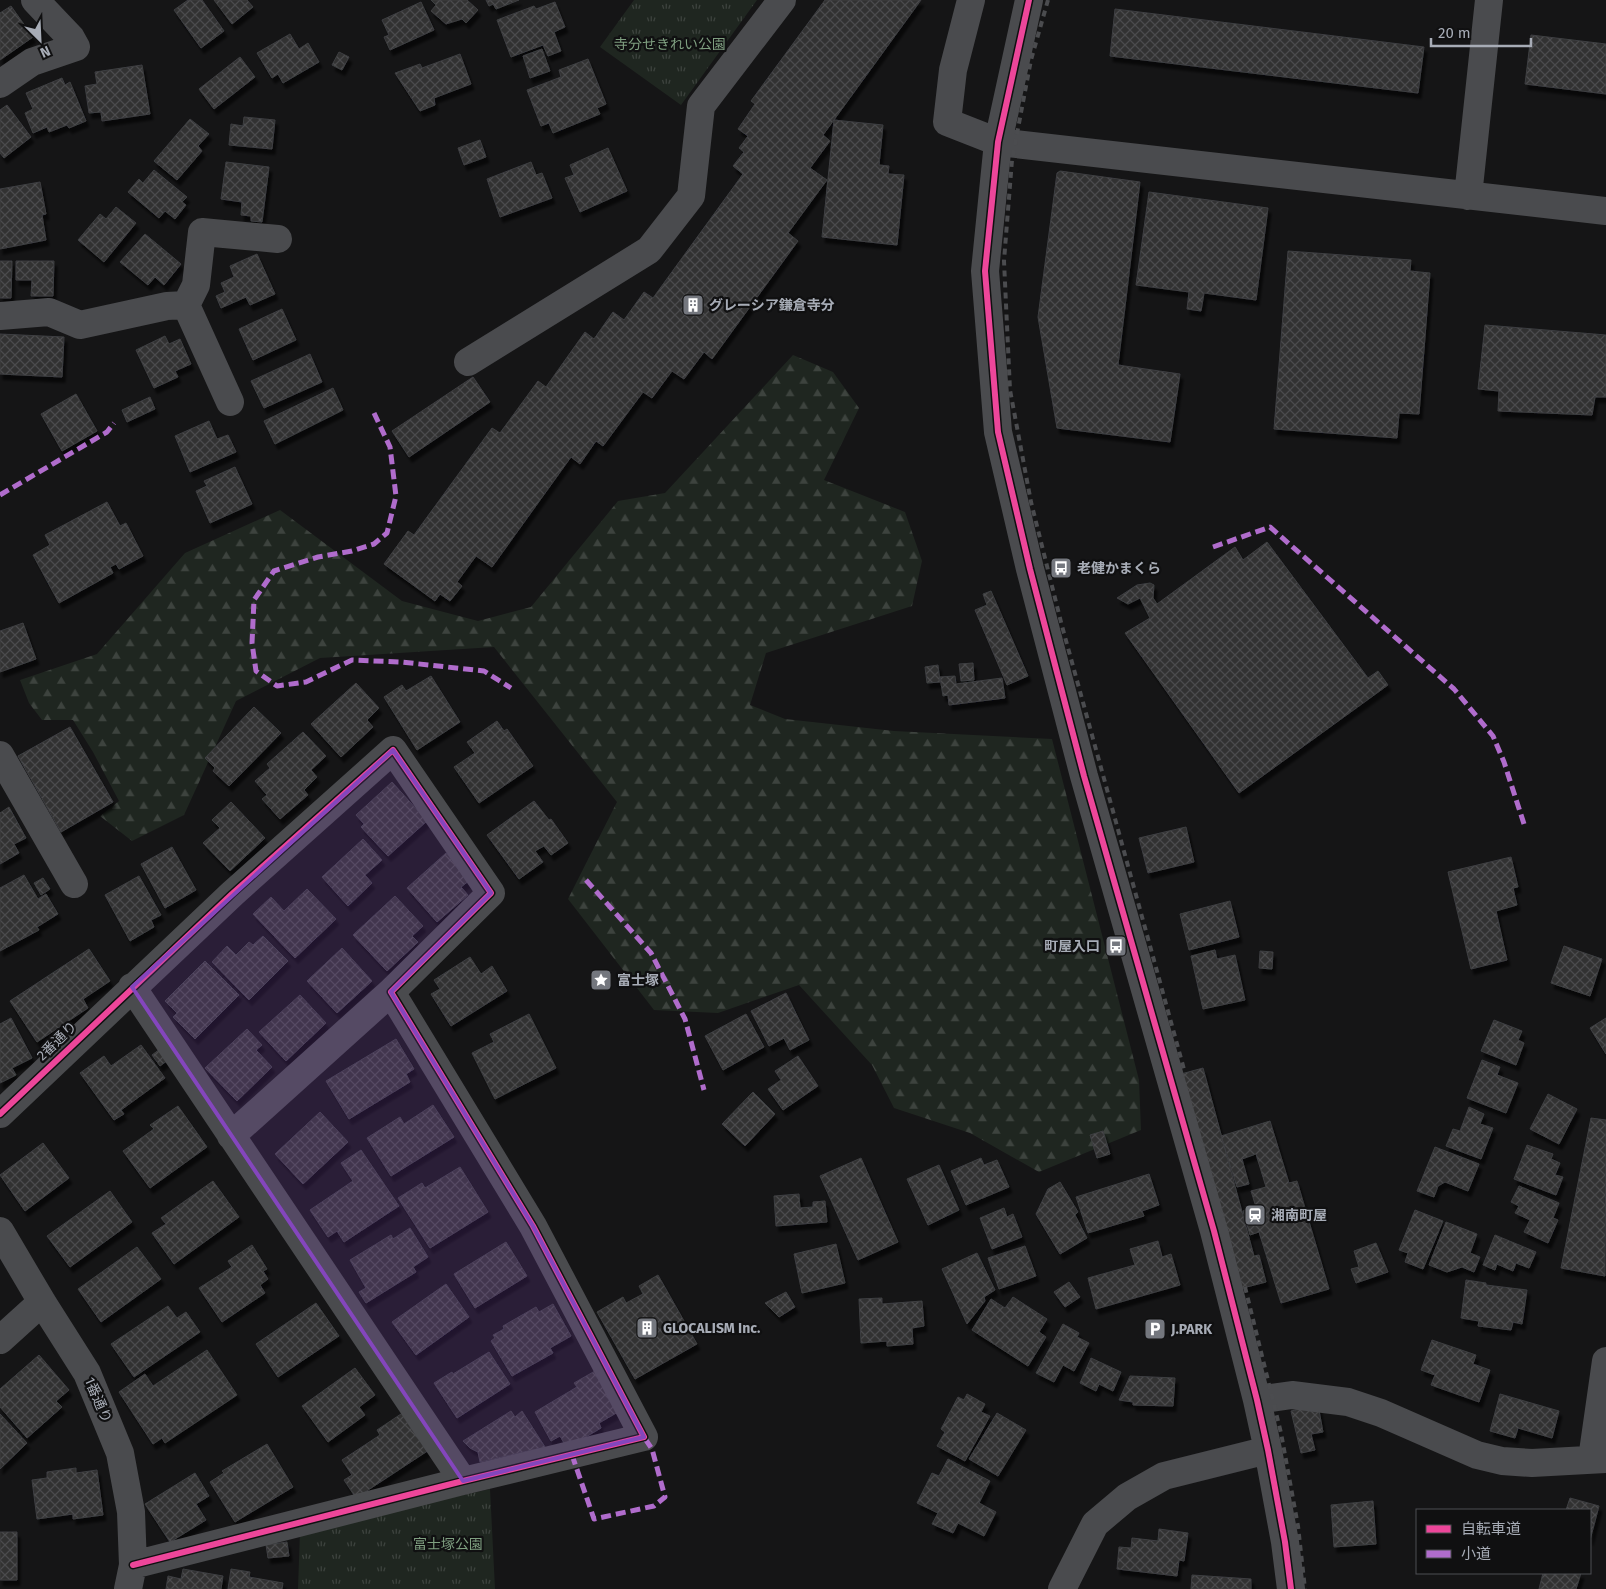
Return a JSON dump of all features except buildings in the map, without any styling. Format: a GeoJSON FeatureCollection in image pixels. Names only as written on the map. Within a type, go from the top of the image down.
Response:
{"type":"FeatureCollection","features":[{"type":"Feature","properties":{"kind":"street"},"geometry":{"type":"LineString","coordinates":[[0,84],[32,62],[76,47],[71,38],[34,0]]}},
{"type":"Feature","properties":{"kind":"street"},"geometry":{"type":"LineString","coordinates":[[468,362],[649,250],[691,196],[701,106],[782,0]]}},
{"type":"Feature","properties":{"kind":"street"},"geometry":{"type":"LineString","coordinates":[[971,0],[953,70],[947,122],[998,142],[1606,211]]}},
{"type":"Feature","properties":{"kind":"street"},"geometry":{"type":"LineString","coordinates":[[1029,0],[998,142],[985,271],[998,432],[1030,569],[1084,776],[1211,1221],[1257,1400],[1285,1542],[1291,1589]]}},
{"type":"Feature","properties":{"kind":"street"},"geometry":{"type":"LineString","coordinates":[[1468,196],[1489,0]]}},
{"type":"Feature","properties":{"kind":"street"},"geometry":{"type":"LineString","coordinates":[[186,305],[196,285],[202,232],[278,239]]}},
{"type":"Feature","properties":{"kind":"street"},"geometry":{"type":"LineString","coordinates":[[0,316],[49,312],[80,325],[167,306],[186,305]]}},
{"type":"Feature","properties":{"kind":"street"},"geometry":{"type":"LineString","coordinates":[[186,305],[230,402]]}},
{"type":"Feature","properties":{"kind":"street","name":"2番通り"},"geometry":{"type":"LineString","coordinates":[[0,1114],[232,894],[393,750],[491,893],[391,992]]}},
{"type":"Feature","properties":{"kind":"street"},"geometry":{"type":"LineString","coordinates":[[0,755],[74,884]]}},
{"type":"Feature","properties":{"kind":"street"},"geometry":{"type":"LineString","coordinates":[[132,987],[463,1481]]}},
{"type":"Feature","properties":{"kind":"street"},"geometry":{"type":"LineString","coordinates":[[131,1577],[463,1481],[644,1437],[533,1226],[391,992],[231,1136]]}},
{"type":"Feature","properties":{"kind":"street","name":"1番通り"},"geometry":{"type":"LineString","coordinates":[[0,1231],[87,1373],[120,1453],[131,1512],[131,1577]]}},
{"type":"Feature","properties":{"kind":"street"},"geometry":{"type":"LineString","coordinates":[[0,1340],[42,1302]]}},
{"type":"Feature","properties":{"kind":"street"},"geometry":{"type":"LineString","coordinates":[[1257,1400],[1292,1394],[1348,1402],[1381,1413],[1476,1454],[1502,1461],[1532,1462],[1599,1459],[1606,1361]]}},
{"type":"Feature","properties":{"kind":"street"},"geometry":{"type":"LineString","coordinates":[[1062,1589],[1095,1524],[1126,1497],[1164,1476],[1268,1450]]}},
{"type":"Feature","properties":{"kind":"highlighted area"},"geometry":{"type":"Polygon","coordinates":[[[393,750],[491,893],[391,992],[533,1226],[644,1437],[463,1481],[132,987],[393,750]]]}},
{"type":"Feature","properties":{"kind":"green space","name":"寺分せきれい公園"},"geometry":{"type":"Polygon","coordinates":[[[634,0],[757,0],[681,105],[600,47],[634,0]]]}},
{"type":"Feature","properties":{"kind":"green space"},"geometry":{"type":"Polygon","coordinates":[[[793,355],[833,372],[859,408],[824,480],[905,512],[922,561],[912,606],[766,653],[750,705],[785,719],[894,731],[1052,739],[1139,1080],[1141,1130],[1039,1172],[970,1133],[894,1108],[872,1065],[799,985],[718,1013],[654,1010],[568,899],[617,802],[494,647],[320,658],[236,701],[184,815],[132,841],[100,816],[119,801],[93,752],[73,720],[42,720],[29,703],[20,680],[97,654],[185,553],[280,510],[402,601],[478,621],[531,607],[618,501],[665,493],[793,355]]]}},
{"type":"Feature","properties":{"kind":"green space","name":"富士塚公園"},"geometry":{"type":"Polygon","coordinates":[[[490,1489],[495,1589],[298,1589],[300,1532],[490,1489]]]}},
{"type":"Feature","properties":{"kind":"railway"},"geometry":{"type":"LineString","coordinates":[[1048,0],[1031,60],[1012,160],[1004,261],[1010,390],[1031,502],[1062,626],[1185,1073]]}},
{"type":"Feature","properties":{"kind":"railway"},"geometry":{"type":"LineString","coordinates":[[1245,1287],[1281,1433],[1298,1526],[1305,1589]]}},
{"type":"Feature","properties":{"kind":"marked path"},"geometry":{"type":"LineString","coordinates":[[374,413],[390,447],[396,496],[387,533],[374,544],[352,551],[318,557],[274,571],[254,600],[252,643],[256,671],[277,686],[306,682],[352,660],[401,662],[484,671],[511,688]]}},
{"type":"Feature","properties":{"kind":"marked path"},"geometry":{"type":"LineString","coordinates":[[0,495],[107,432],[114,423]]}},
{"type":"Feature","properties":{"kind":"marked path"},"geometry":{"type":"LineString","coordinates":[[1213,547],[1270,527],[1454,689],[1493,736],[1504,762],[1524,824]]}},
{"type":"Feature","properties":{"kind":"marked path"},"geometry":{"type":"LineString","coordinates":[[586,880],[651,953],[685,1019],[704,1090]]}},
{"type":"Feature","properties":{"kind":"marked path"},"geometry":{"type":"LineString","coordinates":[[572,1455],[594,1519],[654,1506],[665,1497],[652,1449],[644,1437]]}},
{"type":"Feature","properties":{"kind":"cycle path"},"geometry":{"type":"LineString","coordinates":[[1029,0],[998,142],[985,271],[998,432],[1030,569],[1084,776],[1214,1231],[1257,1400],[1285,1542],[1291,1589]]}},
{"type":"Feature","properties":{"kind":"cycle path"},"geometry":{"type":"LineString","coordinates":[[0,1114],[232,894],[393,750],[491,893],[391,992],[533,1226],[644,1437],[133,1565]]}},
{"type":"Feature","properties":{"kind":"place","name":"グレーシア鎌倉寺分"},"geometry":{"type":"Point","coordinates":[693,305]}},
{"type":"Feature","properties":{"kind":"place","name":"老健かまくら"},"geometry":{"type":"Point","coordinates":[1061,568]}},
{"type":"Feature","properties":{"kind":"place","name":"町屋入口"},"geometry":{"type":"Point","coordinates":[1116,946]}},
{"type":"Feature","properties":{"kind":"place","name":"富士塚"},"geometry":{"type":"Point","coordinates":[601,980]}},
{"type":"Feature","properties":{"kind":"place","name":"湘南町屋"},"geometry":{"type":"Point","coordinates":[1255,1215]}},
{"type":"Feature","properties":{"kind":"place","name":"GLOCALISM Inc."},"geometry":{"type":"Point","coordinates":[647,1328]}},
{"type":"Feature","properties":{"kind":"place","name":"J.PARK"},"geometry":{"type":"Point","coordinates":[1155,1329]}}]}
